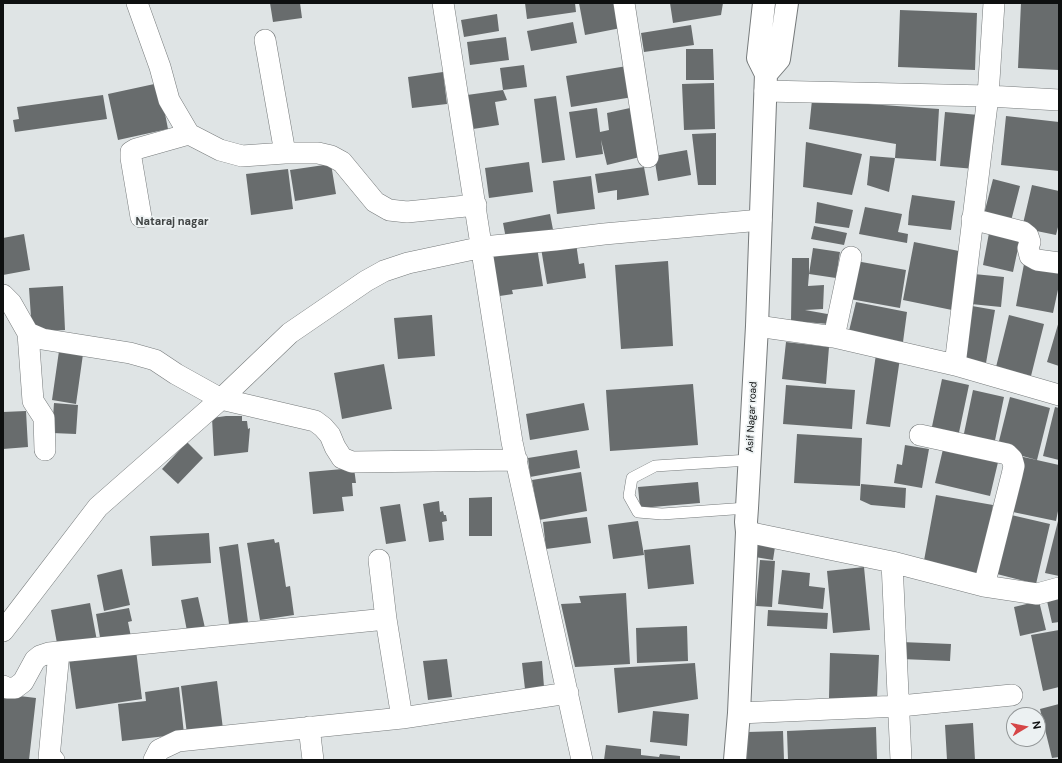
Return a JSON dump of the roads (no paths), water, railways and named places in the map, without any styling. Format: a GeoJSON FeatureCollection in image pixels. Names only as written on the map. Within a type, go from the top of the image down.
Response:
{"type":"FeatureCollection","features":[{"type":"Feature","properties":{"kind":"main road","name":"Asif Nagar road"},"geometry":{"type":"LineString","coordinates":[[735,760],[739,713],[747,532],[746,522],[757,326],[766,82],[758,58],[764,3]]}},
{"type":"Feature","properties":{"kind":"main road"},"geometry":{"type":"LineString","coordinates":[[766,82],[779,59],[786,3]]}},
{"type":"Feature","properties":{"kind":"street"},"geometry":{"type":"LineString","coordinates":[[137,3],[160,66],[169,100],[189,134],[220,150],[242,156],[285,153],[318,153],[331,156],[342,162],[375,202],[389,210],[407,212],[476,205]]}},
{"type":"Feature","properties":{"kind":"street"},"geometry":{"type":"LineString","coordinates":[[444,3],[512,442],[582,760]]}},
{"type":"Feature","properties":{"kind":"street"},"geometry":{"type":"LineString","coordinates":[[624,3],[648,157]]}},
{"type":"Feature","properties":{"kind":"street"},"geometry":{"type":"LineString","coordinates":[[955,365],[988,96],[994,3]]}},
{"type":"Feature","properties":{"kind":"street"},"geometry":{"type":"LineString","coordinates":[[265,40],[285,153]]}},
{"type":"Feature","properties":{"kind":"street"},"geometry":{"type":"LineString","coordinates":[[766,82],[1059,100]]}},
{"type":"Feature","properties":{"kind":"street"},"geometry":{"type":"LineString","coordinates":[[141,217],[131,152],[136,148],[189,134]]}},
{"type":"Feature","properties":{"kind":"street"},"geometry":{"type":"LineString","coordinates":[[972,219],[1023,232],[1028,236],[1030,242],[1028,248],[1030,256],[1037,260],[1059,263]]}},
{"type":"Feature","properties":{"kind":"street"},"geometry":{"type":"LineString","coordinates":[[3,631],[98,507],[221,399],[290,333],[366,281],[384,271],[408,262],[483,247],[612,233],[761,220]]}},
{"type":"Feature","properties":{"kind":"street"},"geometry":{"type":"LineString","coordinates":[[834,338],[851,256]]}},
{"type":"Feature","properties":{"kind":"street"},"geometry":{"type":"LineString","coordinates":[[3,296],[11,303],[28,333],[33,402],[44,418],[46,450]]}},
{"type":"Feature","properties":{"kind":"street"},"geometry":{"type":"LineString","coordinates":[[757,326],[834,338],[955,365],[1059,395]]}},
{"type":"Feature","properties":{"kind":"street"},"geometry":{"type":"LineString","coordinates":[[28,333],[42,340],[130,352],[156,360],[176,374],[221,399],[316,421],[323,426],[342,458],[352,462],[517,460]]}},
{"type":"Feature","properties":{"kind":"street"},"geometry":{"type":"LineString","coordinates":[[920,435],[1007,454],[1012,459],[1014,466],[984,586]]}},
{"type":"Feature","properties":{"kind":"street"},"geometry":{"type":"LineString","coordinates":[[747,532],[892,562],[984,586],[1037,594],[1059,588]]}},
{"type":"Feature","properties":{"kind":"street"},"geometry":{"type":"LineString","coordinates":[[379,560],[386,620],[402,718]]}},
{"type":"Feature","properties":{"kind":"street"},"geometry":{"type":"LineString","coordinates":[[892,562],[900,706],[901,760]]}},
{"type":"Feature","properties":{"kind":"street"},"geometry":{"type":"LineString","coordinates":[[3,686],[7,688],[15,688],[23,682],[35,660],[49,652],[386,620]]}},
{"type":"Feature","properties":{"kind":"street"},"geometry":{"type":"LineString","coordinates":[[54,760],[49,758],[58,652]]}},
{"type":"Feature","properties":{"kind":"street"},"geometry":{"type":"LineString","coordinates":[[154,760],[159,750],[178,741],[402,718],[568,693]]}},
{"type":"Feature","properties":{"kind":"street"},"geometry":{"type":"LineString","coordinates":[[739,713],[900,706],[1012,696]]}},
{"type":"Feature","properties":{"kind":"street"},"geometry":{"type":"LineString","coordinates":[[308,727],[313,760]]}},
{"type":"Feature","properties":{"kind":"lane"},"geometry":{"type":"LineString","coordinates":[[747,508],[662,514],[638,512],[628,496],[632,478],[656,466],[749,460]]}},
{"type":"Feature","properties":{"kind":"district","name":"Nataraj nagar"},"geometry":{"type":"Point","coordinates":[172,222]}}]}
